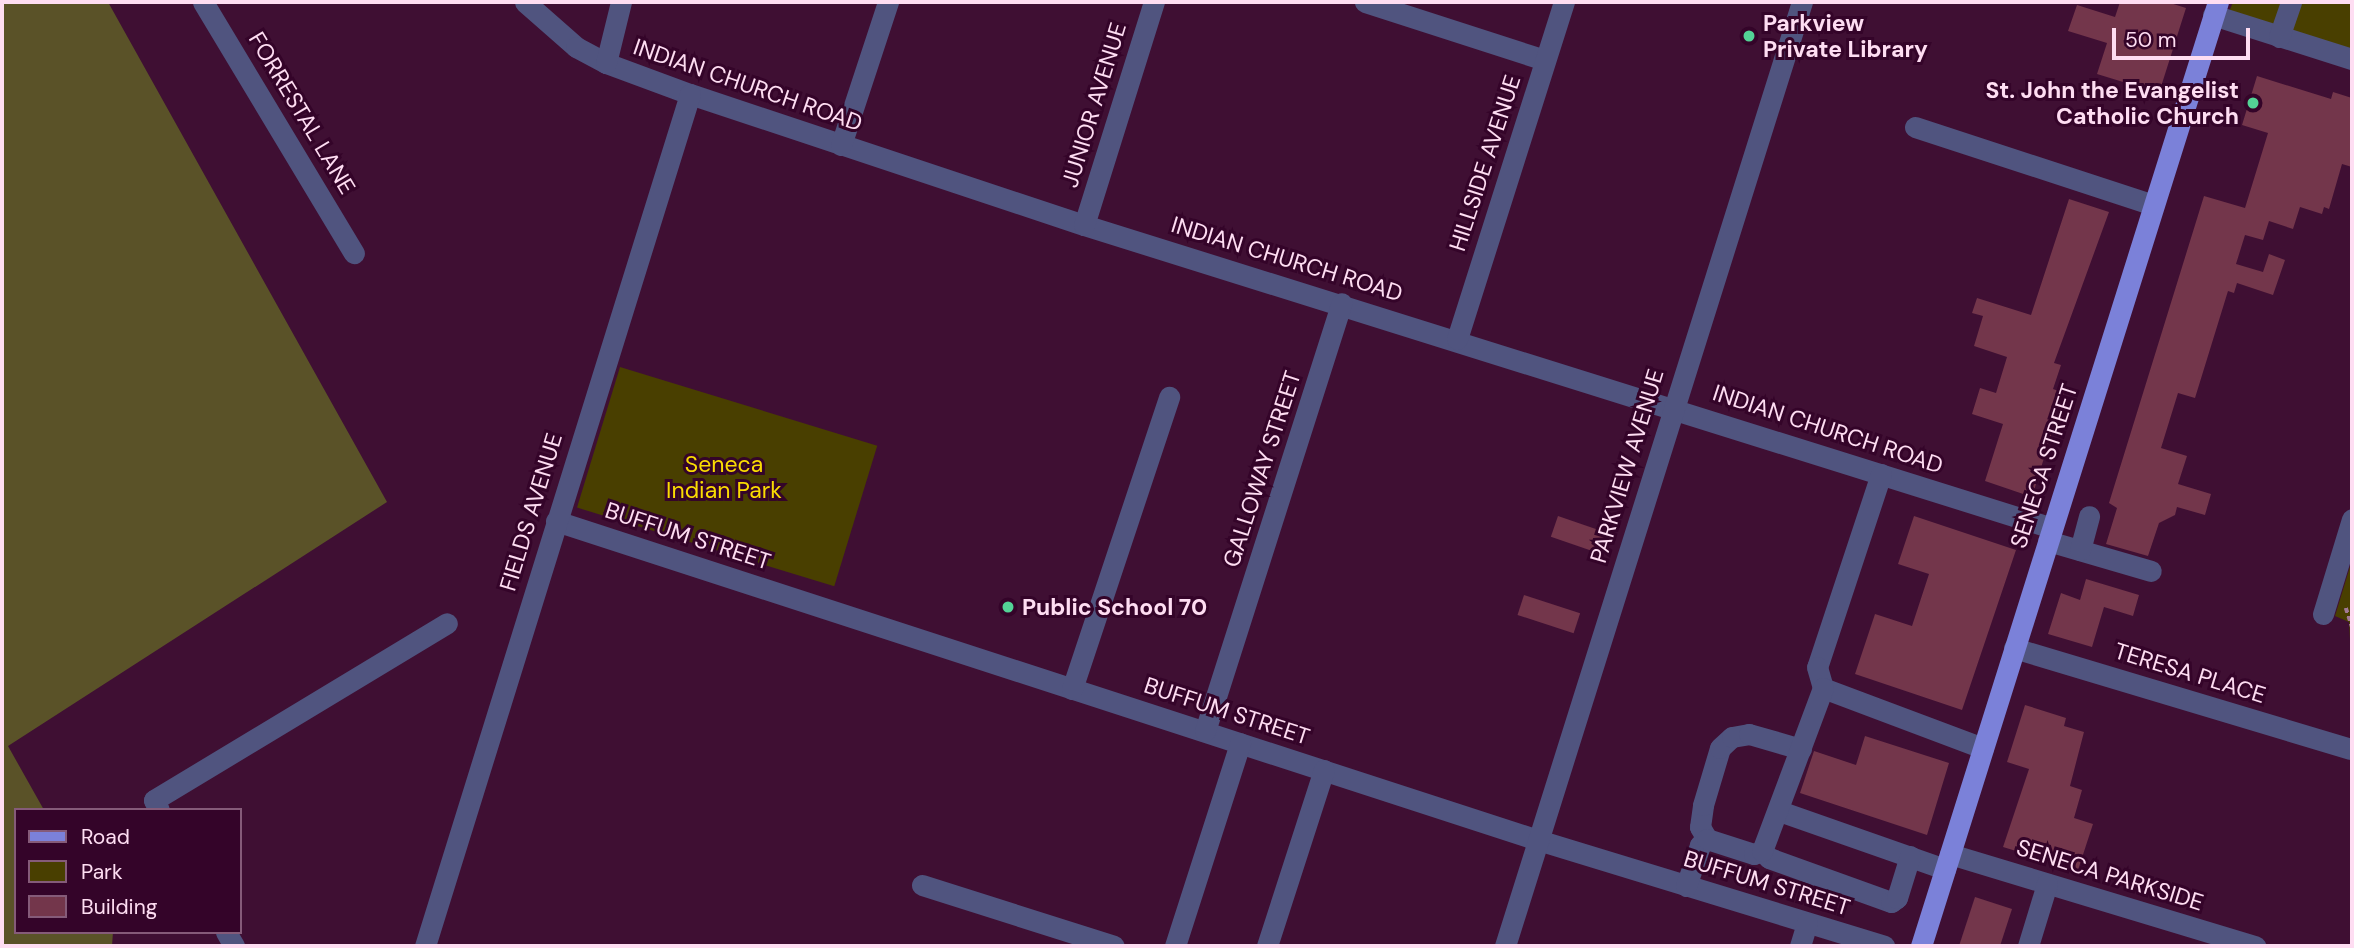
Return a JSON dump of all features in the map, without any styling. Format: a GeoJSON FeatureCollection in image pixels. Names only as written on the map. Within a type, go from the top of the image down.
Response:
{"type":"FeatureCollection","features":[{"type":"Feature","properties":{"kind":"main road","name":"SENECA STREET"},"geometry":{"type":"LineString","coordinates":[[1921,946],[2215,8]]}},
{"type":"Feature","properties":{"kind":"street","name":"FORRESTAL LANE"},"geometry":{"type":"LineString","coordinates":[[203,2],[354,253]]}},
{"type":"Feature","properties":{"kind":"street","name":"INDIAN CHURCH ROAD"},"geometry":{"type":"LineString","coordinates":[[525,2],[576,47],[606,64],[690,94],[1084,225],[1342,303],[1881,474],[2050,535],[2080,550],[2151,571]]}},
{"type":"Feature","properties":{"kind":"street"},"geometry":{"type":"LineString","coordinates":[[606,64],[621,2]]}},
{"type":"Feature","properties":{"kind":"street"},"geometry":{"type":"LineString","coordinates":[[841,145],[888,2]]}},
{"type":"Feature","properties":{"kind":"street","name":"JUNIOR AVENUE"},"geometry":{"type":"LineString","coordinates":[[1084,225],[1154,2]]}},
{"type":"Feature","properties":{"kind":"street"},"geometry":{"type":"LineString","coordinates":[[1365,2],[1545,60]]}},
{"type":"Feature","properties":{"kind":"street","name":"HILLSIDE AVENUE"},"geometry":{"type":"LineString","coordinates":[[1457,339],[1564,2]]}},
{"type":"Feature","properties":{"kind":"street","name":"PARKVIEW AVENUE"},"geometry":{"type":"LineString","coordinates":[[1505,946],[1672,408],[1802,2]]}},
{"type":"Feature","properties":{"kind":"street"},"geometry":{"type":"LineString","coordinates":[[2279,37],[2291,2]]}},
{"type":"Feature","properties":{"kind":"street"},"geometry":{"type":"LineString","coordinates":[[2215,8],[2279,37],[2352,59]]}},
{"type":"Feature","properties":{"kind":"street","name":"FIELDS AVENUE"},"geometry":{"type":"LineString","coordinates":[[425,946],[690,94]]}},
{"type":"Feature","properties":{"kind":"street"},"geometry":{"type":"LineString","coordinates":[[1915,127],[2154,205]]}},
{"type":"Feature","properties":{"kind":"street","name":"GALLOWAY STREET"},"geometry":{"type":"LineString","coordinates":[[1205,731],[1342,303]]}},
{"type":"Feature","properties":{"kind":"street"},"geometry":{"type":"LineString","coordinates":[[1072,689],[1169,397]]}},
{"type":"Feature","properties":{"kind":"street"},"geometry":{"type":"LineString","coordinates":[[1801,750],[1749,734],[1732,737],[1720,748],[1703,804],[1700,827],[1707,839],[1754,854],[1762,851],[1779,811],[1801,750],[1823,688],[1817,667],[1881,474]]}},
{"type":"Feature","properties":{"kind":"street"},"geometry":{"type":"LineString","coordinates":[[2080,550],[2089,516]]}},
{"type":"Feature","properties":{"kind":"street"},"geometry":{"type":"LineString","coordinates":[[2323,614],[2352,519]]}},
{"type":"Feature","properties":{"kind":"street","name":"BUFFUM STREET"},"geometry":{"type":"LineString","coordinates":[[556,521],[1538,840],[1884,946]]}},
{"type":"Feature","properties":{"kind":"street"},"geometry":{"type":"LineString","coordinates":[[157,805],[447,623]]}},
{"type":"Feature","properties":{"kind":"street","name":"TERESA PLACE"},"geometry":{"type":"LineString","coordinates":[[2014,648],[2350,749]]}},
{"type":"Feature","properties":{"kind":"street"},"geometry":{"type":"LineString","coordinates":[[1823,688],[1983,747]]}},
{"type":"Feature","properties":{"kind":"street"},"geometry":{"type":"LineString","coordinates":[[1175,946],[1241,743]]}},
{"type":"Feature","properties":{"kind":"street"},"geometry":{"type":"LineString","coordinates":[[1267,946],[1324,770]]}},
{"type":"Feature","properties":{"kind":"street","name":"SENECA PARKSIDE"},"geometry":{"type":"LineString","coordinates":[[1779,811],[1910,856],[2048,884],[2255,946]]}},
{"type":"Feature","properties":{"kind":"street"},"geometry":{"type":"LineString","coordinates":[[1686,886],[1700,845],[1707,839]]}},
{"type":"Feature","properties":{"kind":"street"},"geometry":{"type":"LineString","coordinates":[[1762,851],[1769,859],[1891,902],[1897,898],[1910,856]]}},
{"type":"Feature","properties":{"kind":"street"},"geometry":{"type":"LineString","coordinates":[[2028,946],[2048,884]]}},
{"type":"Feature","properties":{"kind":"street"},"geometry":{"type":"LineString","coordinates":[[922,885],[1114,946]]}},
{"type":"Feature","properties":{"kind":"street"},"geometry":{"type":"LineString","coordinates":[[1800,946],[1807,923]]}},
{"type":"Feature","properties":{"kind":"green space"},"geometry":{"type":"Polygon","coordinates":[[[2233,2],[2352,2],[2352,51],[2229,12],[2233,2]]]}},
{"type":"Feature","properties":{"kind":"green space","name":"Seneca Indian Park"},"geometry":{"type":"Polygon","coordinates":[[[620,367],[877,446],[834,586],[577,508],[620,367]]]}},
{"type":"Feature","properties":{"kind":"green space"},"geometry":{"type":"Polygon","coordinates":[[[2352,560],[2352,675],[2349,622],[2335,616],[2352,560]]]}},
{"type":"Feature","properties":{"kind":"shaded area"},"geometry":{"type":"Polygon","coordinates":[[[2,2],[108,2],[387,502],[8,746],[43,808],[14,808],[14,934],[113,934],[112,946],[2,946],[2,2]]]}},
{"type":"Feature","properties":{"kind":"building"},"geometry":{"type":"Polygon","coordinates":[[[2120,2],[2167,2],[2186,8],[2159,93],[2097,74],[2107,43],[2068,31],[2077,5],[2115,17],[2120,2]]]}},
{"type":"Feature","properties":{"kind":"building"},"geometry":{"type":"Polygon","coordinates":[[[2257,76],[2331,99],[2333,92],[2352,98],[2352,167],[2342,164],[2329,209],[2324,207],[2322,214],[2300,207],[2293,229],[2269,221],[2263,240],[2245,235],[2236,264],[2263,272],[2269,254],[2285,260],[2273,295],[2237,283],[2234,293],[2228,291],[2195,398],[2178,393],[2161,448],[2187,456],[2178,484],[2211,494],[2205,515],[2177,507],[2175,515],[2159,523],[2148,556],[2106,544],[2117,508],[2109,503],[2204,196],[2245,208],[2268,133],[2242,125],[2257,76]]]}},
{"type":"Feature","properties":{"kind":"building"},"geometry":{"type":"Polygon","coordinates":[[[2069,199],[2109,212],[2054,363],[2061,365],[2053,389],[2064,393],[2032,497],[1985,481],[2003,424],[1972,414],[1980,388],[1996,393],[2007,357],[1974,346],[1983,316],[1972,313],[1977,298],[2031,315],[2069,199]]]}},
{"type":"Feature","properties":{"kind":"building"},"geometry":{"type":"Polygon","coordinates":[[[1558,516],[1605,532],[1598,553],[1551,537],[1558,516]]]}},
{"type":"Feature","properties":{"kind":"building"},"geometry":{"type":"Polygon","coordinates":[[[1914,516],[2016,550],[1962,710],[1855,674],[1875,614],[1912,626],[1929,574],[1898,564],[1914,516]]]}},
{"type":"Feature","properties":{"kind":"building"},"geometry":{"type":"Polygon","coordinates":[[[2086,579],[2139,595],[2133,616],[2104,607],[2092,647],[2048,634],[2061,593],[2080,600],[2086,579]]]}},
{"type":"Feature","properties":{"kind":"building"},"geometry":{"type":"Polygon","coordinates":[[[1524,595],[1580,613],[1574,633],[1518,615],[1524,595]]]}},
{"type":"Feature","properties":{"kind":"building"},"geometry":{"type":"Polygon","coordinates":[[[2025,705],[2066,718],[2064,726],[2084,732],[2070,786],[2082,790],[2074,818],[2093,824],[2078,870],[2003,847],[2029,769],[2007,762],[2025,705]]]}},
{"type":"Feature","properties":{"kind":"building"},"geometry":{"type":"Polygon","coordinates":[[[1865,736],[1949,763],[1927,835],[1800,793],[1814,751],[1856,765],[1865,736]]]}},
{"type":"Feature","properties":{"kind":"building"},"geometry":{"type":"Polygon","coordinates":[[[1975,897],[2012,909],[2000,946],[1959,946],[1975,897]]]}},
{"type":"Feature","properties":{"kind":"place","name":"Parkview Private Library"},"geometry":{"type":"Point","coordinates":[1749,36]}},
{"type":"Feature","properties":{"kind":"place","name":"St. John the Evangelist Catholic Church"},"geometry":{"type":"Point","coordinates":[2253,103]}},
{"type":"Feature","properties":{"kind":"place","name":"Public School 70"},"geometry":{"type":"Point","coordinates":[1008,607]}}]}
